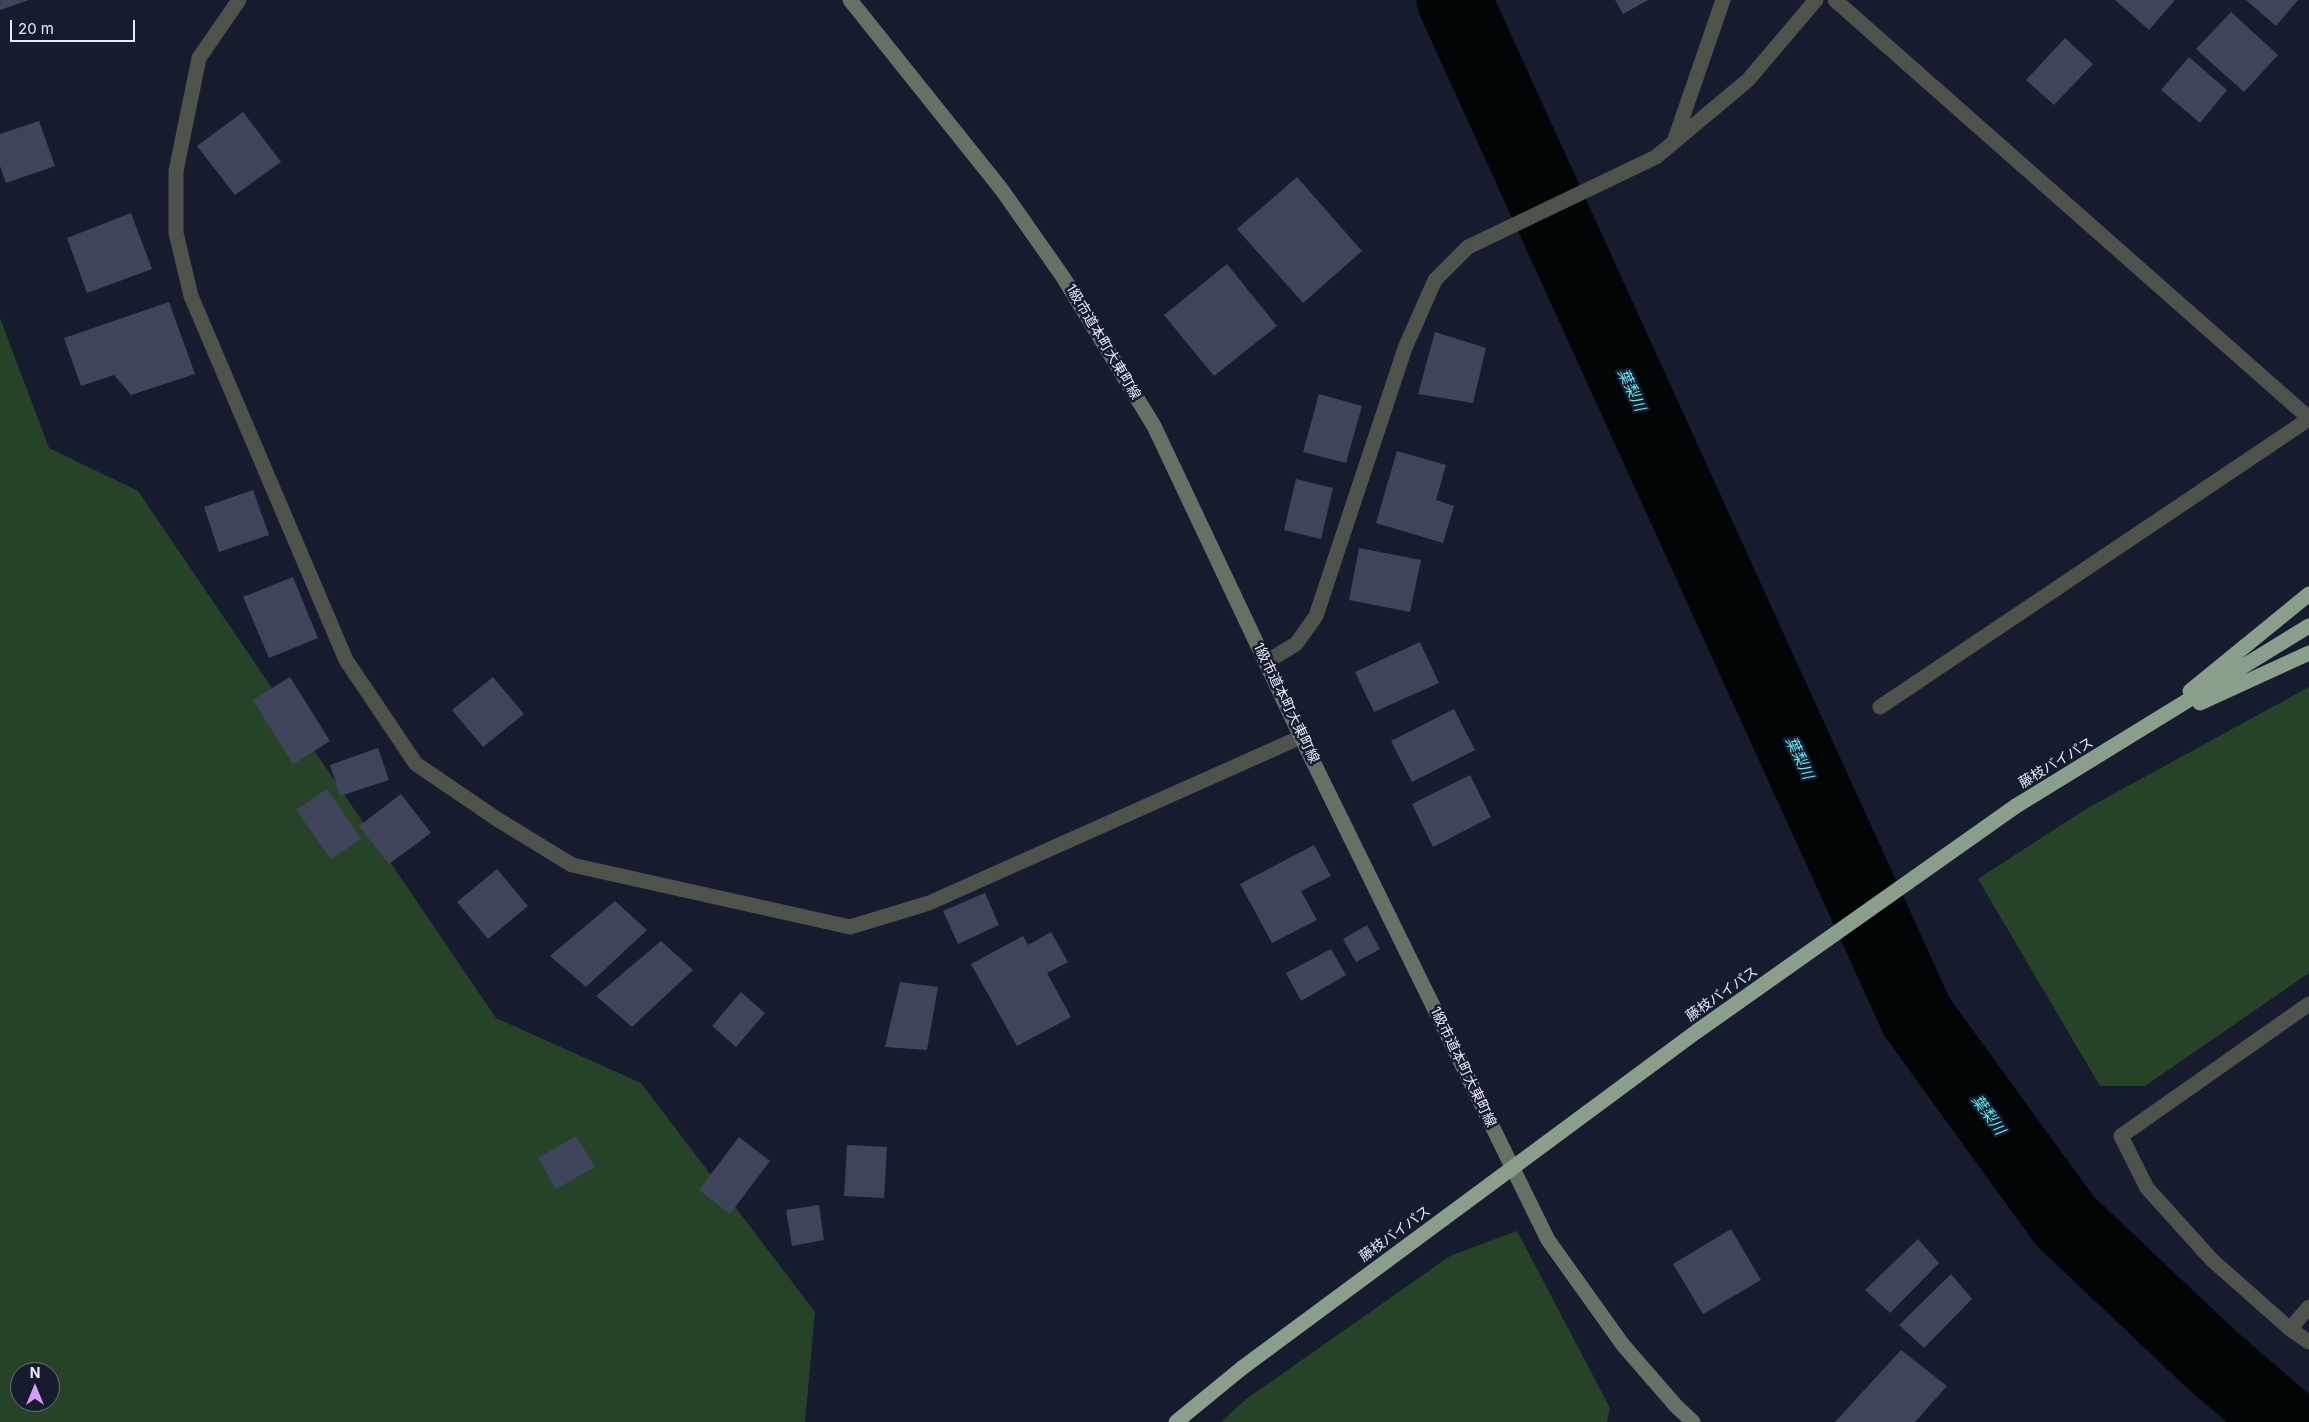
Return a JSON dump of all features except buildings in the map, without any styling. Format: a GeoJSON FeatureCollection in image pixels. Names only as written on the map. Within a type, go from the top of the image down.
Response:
{"type":"FeatureCollection","features":[{"type":"Feature","properties":{"kind":"highway"},"geometry":{"type":"LineString","coordinates":[[2142,730],[2309,594]]}},
{"type":"Feature","properties":{"kind":"highway","name":"藤枝バイパス"},"geometry":{"type":"LineString","coordinates":[[1176,1422],[1242,1368],[1696,1032],[2016,806],[2309,626]]}},
{"type":"Feature","properties":{"kind":"highway"},"geometry":{"type":"LineString","coordinates":[[2142,730],[2309,653]]}},
{"type":"Feature","properties":{"kind":"street"},"geometry":{"type":"LineString","coordinates":[[239,0],[199,58],[176,171],[176,234],[191,296],[346,660],[416,764],[497,819],[572,865],[850,927],[929,903],[1301,736]]}},
{"type":"Feature","properties":{"kind":"street","name":"1級市道本町大東町線"},"geometry":{"type":"LineString","coordinates":[[850,0],[1002,190],[1063,277],[1154,426],[1301,736],[1548,1240],[1623,1345],[1676,1406],[1693,1422]]}},
{"type":"Feature","properties":{"kind":"street"},"geometry":{"type":"LineString","coordinates":[[1674,141],[1723,0]]}},
{"type":"Feature","properties":{"kind":"street"},"geometry":{"type":"LineString","coordinates":[[1266,662],[1296,644],[1316,616],[1405,348],[1435,280],[1468,247],[1656,157],[1748,80],[1816,0]]}},
{"type":"Feature","properties":{"kind":"street"},"geometry":{"type":"LineString","coordinates":[[1835,0],[2309,419],[1880,707]]}},
{"type":"Feature","properties":{"kind":"street"},"geometry":{"type":"LineString","coordinates":[[2309,1004],[2121,1136],[2147,1188],[2212,1260],[2290,1329],[2309,1342]]}},
{"type":"Feature","properties":{"kind":"street"},"geometry":{"type":"LineString","coordinates":[[2290,1329],[2309,1307]]}},
{"type":"Feature","properties":{"kind":"green space"},"geometry":{"type":"Polygon","coordinates":[[[0,318],[49,448],[138,491],[496,1018],[641,1083],[815,1312],[805,1422],[0,1422],[0,318]]]}},
{"type":"Feature","properties":{"kind":"green space"},"geometry":{"type":"Polygon","coordinates":[[[2309,687],[2309,973],[2145,1086],[2100,1086],[1978,879],[2086,809],[2309,687]]]}},
{"type":"Feature","properties":{"kind":"green space"},"geometry":{"type":"Polygon","coordinates":[[[1517,1231],[1610,1408],[1607,1422],[1221,1422],[1245,1400],[1450,1256],[1517,1231]]]}},
{"type":"Feature","properties":{"kind":"waterway","name":"葉梨川"},"geometry":{"type":"LineString","coordinates":[[1454,0],[1917,1017],[2065,1221],[2212,1360],[2284,1422]]}}]}
